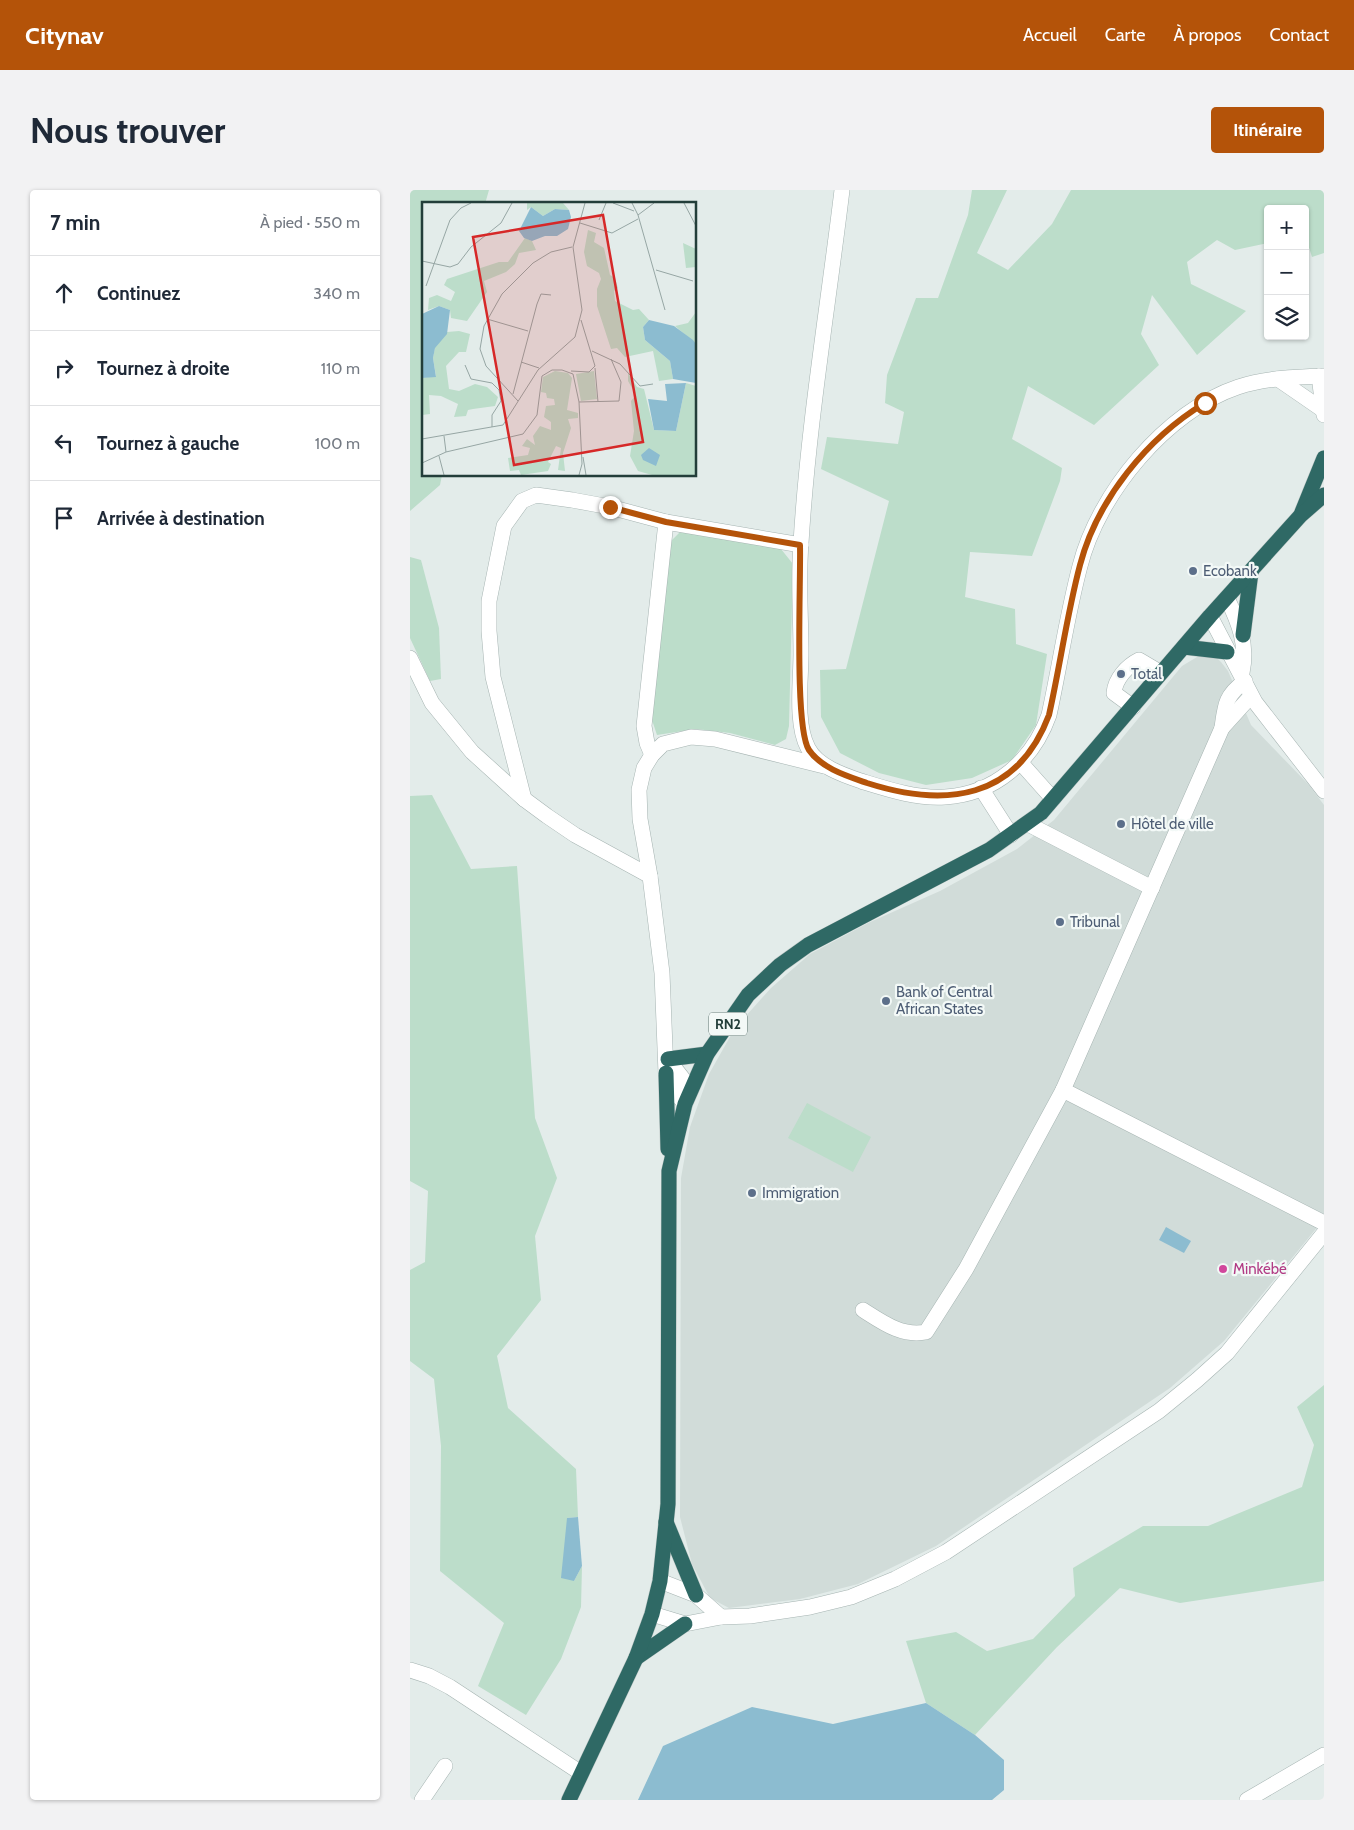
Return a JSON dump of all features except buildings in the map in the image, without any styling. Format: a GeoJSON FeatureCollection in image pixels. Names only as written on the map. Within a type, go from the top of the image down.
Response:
{"type":"FeatureCollection","features":[{"type":"Feature","properties":{"kind":"highway"},"geometry":{"type":"LineString","coordinates":[[1301,515],[1324,458]]}},
{"type":"Feature","properties":{"kind":"highway","name":"RN2"},"geometry":{"type":"LineString","coordinates":[[569,1800],[636,1658],[652,1614],[660,1581],[666,1522],[670,1326],[669,1171],[685,1104],[707,1054],[748,994],[780,965],[808,945],[990,850],[1041,814],[1210,616],[1301,515],[1324,495]]}},
{"type":"Feature","properties":{"kind":"highway"},"geometry":{"type":"LineString","coordinates":[[1243,635],[1251,572]]}},
{"type":"Feature","properties":{"kind":"highway"},"geometry":{"type":"LineString","coordinates":[[1184,647],[1227,652]]}},
{"type":"Feature","properties":{"kind":"highway"},"geometry":{"type":"LineString","coordinates":[[669,1171],[666,1063],[707,1054]]}},
{"type":"Feature","properties":{"kind":"highway"},"geometry":{"type":"LineString","coordinates":[[666,1522],[696,1595]]}},
{"type":"Feature","properties":{"kind":"highway"},"geometry":{"type":"LineString","coordinates":[[636,1658],[685,1624]]}},
{"type":"Feature","properties":{"kind":"street"},"geometry":{"type":"LineString","coordinates":[[827,766],[808,749],[802,726],[800,545],[842,190]]}},
{"type":"Feature","properties":{"kind":"street"},"geometry":{"type":"LineString","coordinates":[[685,1104],[675,1092],[666,1063],[662,974],[650,876],[640,819],[639,790],[644,768],[652,755],[663,744],[691,737],[715,740],[827,766],[848,776],[875,785],[918,796],[945,797],[982,788],[1022,763],[1040,737],[1049,715],[1080,566],[1091,535],[1113,492],[1168,430],[1191,411],[1220,394],[1238,387],[1278,379],[1321,376],[1324,415]]}},
{"type":"Feature","properties":{"kind":"street"},"geometry":{"type":"LineString","coordinates":[[1278,379],[1324,410]]}},
{"type":"Feature","properties":{"kind":"street"},"geometry":{"type":"LineString","coordinates":[[524,799],[493,677],[489,601],[504,526],[522,501],[536,495],[610,507],[666,522],[800,545]]}},
{"type":"Feature","properties":{"kind":"street"},"geometry":{"type":"LineString","coordinates":[[652,755],[647,743],[644,726],[666,522]]}},
{"type":"Feature","properties":{"kind":"street"},"geometry":{"type":"LineString","coordinates":[[863,1310],[891,1327],[913,1335],[926,1332],[966,1269],[1062,1090],[1222,728],[1225,703],[1243,677],[1243,635],[1227,598]]}},
{"type":"Feature","properties":{"kind":"street"},"geometry":{"type":"LineString","coordinates":[[1210,616],[1227,652],[1243,677],[1251,696],[1324,791]]}},
{"type":"Feature","properties":{"kind":"street"},"geometry":{"type":"LineString","coordinates":[[410,658],[432,703],[472,752],[524,799],[575,835],[650,876]]}},
{"type":"Feature","properties":{"kind":"street"},"geometry":{"type":"LineString","coordinates":[[1133,707],[1114,693],[1115,684],[1126,670],[1139,660],[1161,673]]}},
{"type":"Feature","properties":{"kind":"street"},"geometry":{"type":"LineString","coordinates":[[1222,728],[1251,696]]}},
{"type":"Feature","properties":{"kind":"street"},"geometry":{"type":"LineString","coordinates":[[1022,763],[1053,799]]}},
{"type":"Feature","properties":{"kind":"street"},"geometry":{"type":"LineString","coordinates":[[982,788],[1011,835]]}},
{"type":"Feature","properties":{"kind":"street"},"geometry":{"type":"LineString","coordinates":[[1028,824],[1152,888]]}},
{"type":"Feature","properties":{"kind":"street"},"geometry":{"type":"LineString","coordinates":[[666,1063],[691,1089]]}},
{"type":"Feature","properties":{"kind":"street"},"geometry":{"type":"LineString","coordinates":[[1062,1090],[1324,1223]]}},
{"type":"Feature","properties":{"kind":"street"},"geometry":{"type":"LineString","coordinates":[[652,1614],[685,1624],[810,1607],[850,1597],[895,1580],[946,1552],[1159,1411],[1196,1380],[1227,1353],[1324,1233]]}},
{"type":"Feature","properties":{"kind":"street"},"geometry":{"type":"LineString","coordinates":[[660,1581],[696,1595],[721,1618]]}},
{"type":"Feature","properties":{"kind":"street"},"geometry":{"type":"LineString","coordinates":[[410,1670],[429,1676],[450,1687],[581,1773]]}},
{"type":"Feature","properties":{"kind":"street"},"geometry":{"type":"LineString","coordinates":[[1247,1800],[1324,1755]]}},
{"type":"Feature","properties":{"kind":"street"},"geometry":{"type":"LineString","coordinates":[[422,1800],[445,1766]]}},
{"type":"Feature","properties":{"kind":"shaded area"},"geometry":{"type":"Polygon","coordinates":[[[1202,654],[1215,656],[1221,662],[1228,671],[1251,725],[1309,785],[1324,805],[1324,1219],[1224,1341],[1170,1388],[936,1546],[858,1584],[800,1599],[729,1608],[710,1598],[692,1564],[680,1517],[681,1178],[690,1127],[709,1074],[735,1028],[771,988],[810,954],[868,923],[940,891],[1017,849],[1054,820],[1182,666],[1202,654]]]}},
{"type":"Feature","properties":{"kind":"green space"},"geometry":{"type":"Polygon","coordinates":[[[410,190],[489,190],[486,202],[422,202],[422,476],[442,476],[440,485],[410,511],[410,190]]]}},
{"type":"Feature","properties":{"kind":"green space"},"geometry":{"type":"Polygon","coordinates":[[[972,190],[1007,190],[977,253],[1008,270],[1052,224],[1071,190],[1324,190],[1324,253],[1312,257],[1309,248],[1309,205],[1264,205],[1264,244],[1235,250],[1217,240],[1187,262],[1191,284],[1246,311],[1197,355],[1152,295],[1141,334],[1159,365],[1094,425],[1028,386],[1012,439],[1062,468],[1060,481],[1032,556],[970,552],[965,597],[1015,609],[1016,644],[1047,654],[1036,725],[1012,760],[972,778],[926,785],[879,773],[840,753],[821,717],[820,670],[846,669],[889,501],[821,469],[827,437],[898,444],[904,412],[885,403],[887,375],[916,298],[938,298],[968,215],[972,190]]]}},
{"type":"Feature","properties":{"kind":"green space"},"geometry":{"type":"Polygon","coordinates":[[[680,532],[781,549],[793,564],[789,726],[786,739],[775,745],[730,733],[696,729],[657,735],[651,717],[670,542],[680,532]]]}},
{"type":"Feature","properties":{"kind":"green space"},"geometry":{"type":"Polygon","coordinates":[[[410,557],[421,560],[439,628],[441,679],[430,681],[410,638],[410,557]]]}},
{"type":"Feature","properties":{"kind":"green space"},"geometry":{"type":"Polygon","coordinates":[[[432,795],[471,869],[517,866],[535,1118],[557,1178],[535,1236],[541,1300],[497,1356],[508,1408],[576,1469],[578,1517],[567,1518],[574,1581],[582,1566],[581,1607],[561,1659],[526,1715],[478,1686],[504,1623],[440,1571],[441,1446],[434,1379],[410,1361],[410,1270],[425,1262],[428,1191],[410,1181],[410,796],[432,795]]]}},
{"type":"Feature","properties":{"kind":"green space"},"geometry":{"type":"Polygon","coordinates":[[[807,1103],[871,1137],[853,1172],[788,1138],[807,1103]]]}},
{"type":"Feature","properties":{"kind":"green space"},"geometry":{"type":"Polygon","coordinates":[[[1324,1385],[1324,1581],[1180,1603],[1120,1588],[1057,1647],[975,1735],[926,1703],[906,1641],[956,1632],[987,1651],[1033,1639],[1075,1596],[1073,1568],[1143,1526],[1208,1526],[1302,1487],[1314,1445],[1297,1407],[1324,1385]]]}},
{"type":"Feature","properties":{"kind":"water"},"geometry":{"type":"Polygon","coordinates":[[[1166,1227],[1191,1241],[1184,1253],[1159,1240],[1166,1227]]]}},
{"type":"Feature","properties":{"kind":"water"},"geometry":{"type":"Polygon","coordinates":[[[578,1517],[582,1566],[574,1581],[561,1578],[567,1518],[578,1517]]]}},
{"type":"Feature","properties":{"kind":"water"},"geometry":{"type":"Polygon","coordinates":[[[926,1703],[975,1735],[1004,1760],[1004,1790],[992,1800],[638,1800],[663,1746],[752,1707],[833,1724],[926,1703]]]}},
{"type":"Feature","properties":{"kind":"place","name":"Ecobank"},"geometry":{"type":"Point","coordinates":[1193,571]}},
{"type":"Feature","properties":{"kind":"place","name":"Total"},"geometry":{"type":"Point","coordinates":[1121,674]}},
{"type":"Feature","properties":{"kind":"place","name":"Hôtel de ville"},"geometry":{"type":"Point","coordinates":[1121,824]}},
{"type":"Feature","properties":{"kind":"place","name":"Tribunal"},"geometry":{"type":"Point","coordinates":[1060,922]}},
{"type":"Feature","properties":{"kind":"place","name":"Bank of Central African States"},"geometry":{"type":"Point","coordinates":[886,1001]}},
{"type":"Feature","properties":{"kind":"place","name":"Immigration"},"geometry":{"type":"Point","coordinates":[752,1193]}},
{"type":"Feature","properties":{"kind":"place","name":"Minkébé"},"geometry":{"type":"Point","coordinates":[1223,1269]}},
{"type":"Feature","properties":{"kind":"route"},"geometry":{"type":"LineString","coordinates":[[610,507],[666,522],[800,545],[801,709],[802,726],[808,749],[827,766],[848,776],[918,796],[945,797],[982,788],[1005,775],[1022,763],[1040,737],[1049,715],[1080,566],[1091,535],[1105,506],[1113,492],[1136,463],[1168,430],[1191,411],[1205,403]]}}]}
